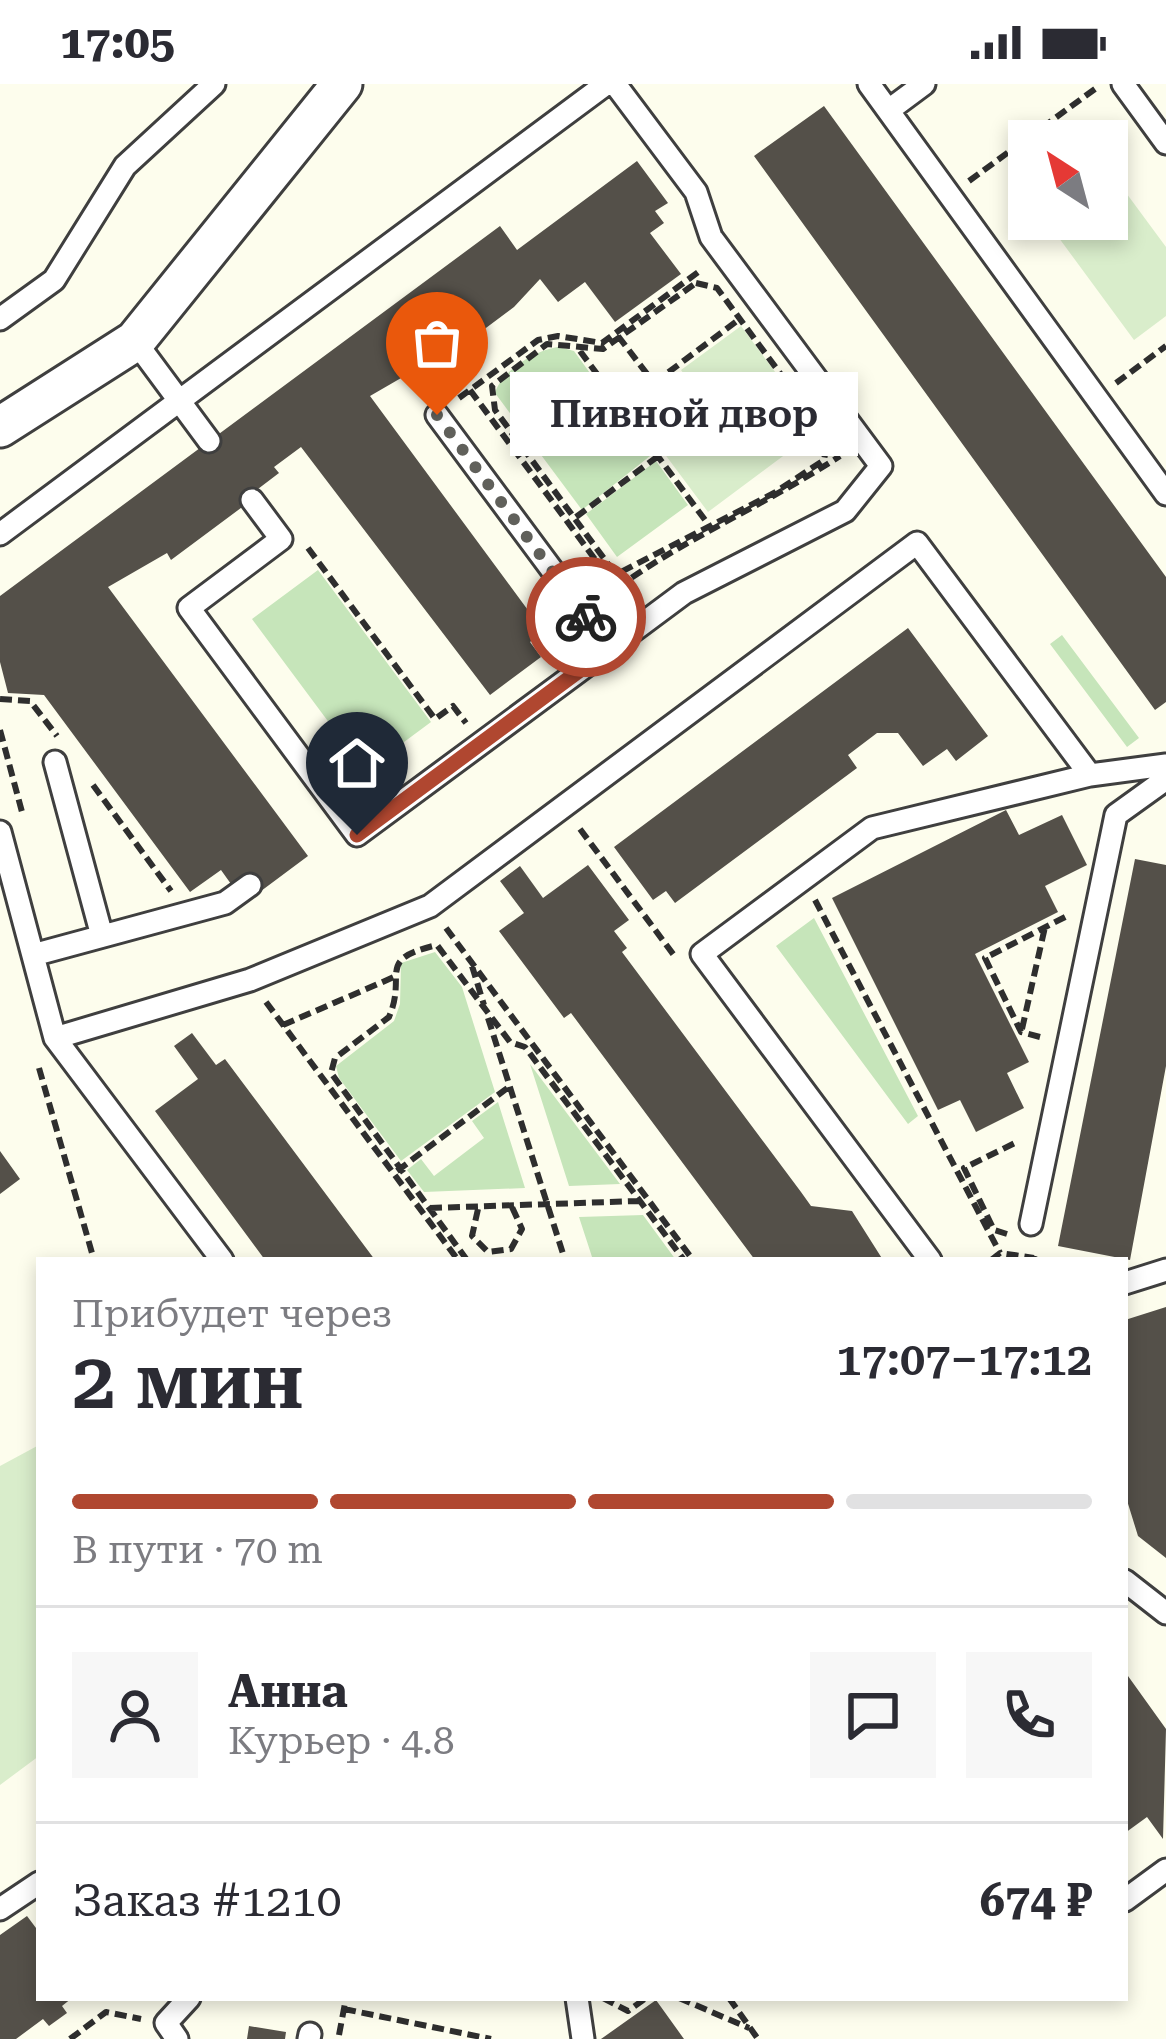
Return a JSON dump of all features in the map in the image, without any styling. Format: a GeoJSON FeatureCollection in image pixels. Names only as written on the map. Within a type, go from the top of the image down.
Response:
{"type":"FeatureCollection","features":[{"type":"Feature","properties":{"kind":"street"},"geometry":{"type":"LineString","coordinates":[[0,427],[135,341],[342,84]]}},
{"type":"Feature","properties":{"kind":"lane"},"geometry":{"type":"LineString","coordinates":[[0,320],[54,280],[125,166],[214,84]]}},
{"type":"Feature","properties":{"kind":"lane"},"geometry":{"type":"LineString","coordinates":[[0,534],[611,84],[696,192],[723,254],[881,466],[845,511],[684,593],[357,835],[189,608],[281,539],[252,500]]}},
{"type":"Feature","properties":{"kind":"lane"},"geometry":{"type":"LineString","coordinates":[[869,84],[1166,494]]}},
{"type":"Feature","properties":{"kind":"lane"},"geometry":{"type":"LineString","coordinates":[[889,110],[924,84]]}},
{"type":"Feature","properties":{"kind":"lane"},"geometry":{"type":"LineString","coordinates":[[1123,84],[1166,143]]}},
{"type":"Feature","properties":{"kind":"lane"},"geometry":{"type":"LineString","coordinates":[[135,341],[209,441]]}},
{"type":"Feature","properties":{"kind":"lane"},"geometry":{"type":"LineString","coordinates":[[437,415],[610,648]]}},
{"type":"Feature","properties":{"kind":"lane"},"geometry":{"type":"LineString","coordinates":[[45,1043],[250,980],[430,906],[917,543],[1090,775]]}},
{"type":"Feature","properties":{"kind":"lane"},"geometry":{"type":"LineString","coordinates":[[56,762],[102,936]]}},
{"type":"Feature","properties":{"kind":"lane"},"geometry":{"type":"LineString","coordinates":[[928,1257],[702,954],[872,828],[1090,775],[1164,782]]}},
{"type":"Feature","properties":{"kind":"lane"},"geometry":{"type":"LineString","coordinates":[[1031,1224],[1116,815],[1164,782]]}},
{"type":"Feature","properties":{"kind":"lane"},"geometry":{"type":"LineString","coordinates":[[0,832],[32,955],[45,1043],[220,1257]]}},
{"type":"Feature","properties":{"kind":"lane"},"geometry":{"type":"LineString","coordinates":[[32,955],[225,903],[250,885]]}},
{"type":"Feature","properties":{"kind":"lane"},"geometry":{"type":"LineString","coordinates":[[1128,1281],[1166,1270]]}},
{"type":"Feature","properties":{"kind":"lane"},"geometry":{"type":"LineString","coordinates":[[1128,1583],[1166,1613]]}},
{"type":"Feature","properties":{"kind":"lane"},"geometry":{"type":"LineString","coordinates":[[1128,1898],[1166,1870]]}},
{"type":"Feature","properties":{"kind":"lane"},"geometry":{"type":"LineString","coordinates":[[0,1909],[36,1885]]}},
{"type":"Feature","properties":{"kind":"lane"},"geometry":{"type":"LineString","coordinates":[[171,2031],[187,2001]]}},
{"type":"Feature","properties":{"kind":"lane"},"geometry":{"type":"LineString","coordinates":[[577,2001],[583,2039]]}},
{"type":"Feature","properties":{"kind":"path"},"geometry":{"type":"LineString","coordinates":[[950,195],[1101,84]]}},
{"type":"Feature","properties":{"kind":"path"},"geometry":{"type":"LineString","coordinates":[[643,623],[495,410],[491,394],[495,379],[537,347],[557,342],[603,349],[723,254]]}},
{"type":"Feature","properties":{"kind":"path"},"geometry":{"type":"LineString","coordinates":[[437,415],[470,390],[538,340],[602,343],[696,283],[717,288],[828,438],[829,449],[824,460],[774,493],[622,572],[611,568],[470,390]]}},
{"type":"Feature","properties":{"kind":"path"},"geometry":{"type":"LineString","coordinates":[[654,383],[760,303]]}},
{"type":"Feature","properties":{"kind":"path"},"geometry":{"type":"LineString","coordinates":[[618,336],[660,392]]}},
{"type":"Feature","properties":{"kind":"path"},"geometry":{"type":"LineString","coordinates":[[571,338],[710,527]]}},
{"type":"Feature","properties":{"kind":"path"},"geometry":{"type":"LineString","coordinates":[[572,521],[705,409],[674,368]]}},
{"type":"Feature","properties":{"kind":"path"},"geometry":{"type":"LineString","coordinates":[[628,416],[681,376]]}},
{"type":"Feature","properties":{"kind":"path"},"geometry":{"type":"LineString","coordinates":[[617,588],[664,553],[777,497],[862,441]]}},
{"type":"Feature","properties":{"kind":"path"},"geometry":{"type":"LineString","coordinates":[[281,539],[294,529],[435,719],[453,706],[481,743]]}},
{"type":"Feature","properties":{"kind":"path"},"geometry":{"type":"LineString","coordinates":[[0,699],[30,700],[57,737]]}},
{"type":"Feature","properties":{"kind":"path"},"geometry":{"type":"LineString","coordinates":[[83,772],[188,913]]}},
{"type":"Feature","properties":{"kind":"path"},"geometry":{"type":"LineString","coordinates":[[563,806],[684,968],[702,954]]}},
{"type":"Feature","properties":{"kind":"path"},"geometry":{"type":"LineString","coordinates":[[804,878],[1000,1253]]}},
{"type":"Feature","properties":{"kind":"path"},"geometry":{"type":"LineString","coordinates":[[430,906],[682,1257]]}},
{"type":"Feature","properties":{"kind":"path"},"geometry":{"type":"LineString","coordinates":[[1069,1044],[1022,1032],[985,958],[1083,907],[1097,910]]}},
{"type":"Feature","properties":{"kind":"path"},"geometry":{"type":"LineString","coordinates":[[1022,1032],[1045,927]]}},
{"type":"Feature","properties":{"kind":"path"},"geometry":{"type":"LineString","coordinates":[[397,1171],[331,1073],[335,1058],[389,1017],[395,1004],[394,977],[405,952],[437,945],[510,1042],[525,1047],[691,1257]]}},
{"type":"Feature","properties":{"kind":"path"},"geometry":{"type":"LineString","coordinates":[[470,960],[565,1257]]}},
{"type":"Feature","properties":{"kind":"path"},"geometry":{"type":"LineString","coordinates":[[284,1025],[394,977]]}},
{"type":"Feature","properties":{"kind":"path"},"geometry":{"type":"LineString","coordinates":[[250,980],[461,1257]]}},
{"type":"Feature","properties":{"kind":"path"},"geometry":{"type":"LineString","coordinates":[[45,1043],[93,1257]]}},
{"type":"Feature","properties":{"kind":"path"},"geometry":{"type":"LineString","coordinates":[[397,1171],[510,1086]]}},
{"type":"Feature","properties":{"kind":"path"},"geometry":{"type":"LineString","coordinates":[[1010,1234],[994,1230],[964,1168],[1036,1132]]}},
{"type":"Feature","properties":{"kind":"path"},"geometry":{"type":"LineString","coordinates":[[425,1209],[644,1200]]}},
{"type":"Feature","properties":{"kind":"path"},"geometry":{"type":"LineString","coordinates":[[480,1207],[470,1224],[472,1236],[488,1252],[500,1252],[511,1249],[522,1229],[510,1206]]}},
{"type":"Feature","properties":{"kind":"path"},"geometry":{"type":"LineString","coordinates":[[995,1257],[1000,1253],[1027,1257]]}},
{"type":"Feature","properties":{"kind":"path"},"geometry":{"type":"LineString","coordinates":[[338,2039],[345,2001]]}},
{"type":"Feature","properties":{"kind":"path"},"geometry":{"type":"LineString","coordinates":[[608,2001],[628,2011],[642,2001]]}},
{"type":"Feature","properties":{"kind":"path"},"geometry":{"type":"LineString","coordinates":[[686,2001],[749,2027]]}},
{"type":"Feature","properties":{"kind":"path"},"geometry":{"type":"LineString","coordinates":[[731,2001],[758,2039]]}},
{"type":"Feature","properties":{"kind":"path"},"geometry":{"type":"LineString","coordinates":[[344,2008],[490,2039]]}},
{"type":"Feature","properties":{"kind":"path"},"geometry":{"type":"LineString","coordinates":[[70,2039],[106,2012],[171,2031]]}},
{"type":"Feature","properties":{"kind":"green space"},"geometry":{"type":"Polygon","coordinates":[[[1128,195],[1166,247],[1166,316],[1134,340],[1060,240],[1128,240],[1128,195]]]}},
{"type":"Feature","properties":{"kind":"green space"},"geometry":{"type":"Polygon","coordinates":[[[741,326],[818,430],[708,512],[661,449],[711,412],[681,370],[741,326]]]}},
{"type":"Feature","properties":{"kind":"green space"},"geometry":{"type":"Polygon","coordinates":[[[559,347],[574,351],[650,456],[582,510],[495,393],[521,362],[559,347]]]}},
{"type":"Feature","properties":{"kind":"green space"},"geometry":{"type":"Polygon","coordinates":[[[656,461],[688,505],[617,557],[586,514],[656,461]]]}},
{"type":"Feature","properties":{"kind":"green space"},"geometry":{"type":"Polygon","coordinates":[[[318,570],[431,722],[365,771],[252,619],[318,570]]]}},
{"type":"Feature","properties":{"kind":"green space"},"geometry":{"type":"Polygon","coordinates":[[[1062,635],[1139,738],[1127,747],[1050,644],[1062,635]]]}},
{"type":"Feature","properties":{"kind":"green space"},"geometry":{"type":"Polygon","coordinates":[[[814,918],[918,1116],[908,1124],[776,946],[814,918]]]}},
{"type":"Feature","properties":{"kind":"green space"},"geometry":{"type":"Polygon","coordinates":[[[435,952],[462,987],[495,1092],[401,1161],[339,1078],[336,1066],[394,1021],[400,1004],[401,963],[435,952]]]}},
{"type":"Feature","properties":{"kind":"green space"},"geometry":{"type":"Polygon","coordinates":[[[530,1064],[620,1184],[569,1186],[530,1064]]]}},
{"type":"Feature","properties":{"kind":"green space"},"geometry":{"type":"Polygon","coordinates":[[[498,1102],[525,1188],[424,1192],[407,1170],[421,1159],[434,1176],[484,1138],[472,1121],[498,1102]]]}},
{"type":"Feature","properties":{"kind":"green space"},"geometry":{"type":"Polygon","coordinates":[[[643,1215],[674,1257],[592,1257],[579,1217],[643,1215]]]}},
{"type":"Feature","properties":{"kind":"green space"},"geometry":{"type":"Polygon","coordinates":[[[36,1447],[36,1758],[0,1785],[0,1466],[36,1447]]]}},
{"type":"Feature","properties":{"kind":"building"},"geometry":{"type":"Polygon","coordinates":[[[824,106],[1166,577],[1166,702],[1155,710],[754,156],[824,106]]]}},
{"type":"Feature","properties":{"kind":"building"},"geometry":{"type":"Polygon","coordinates":[[[637,161],[668,203],[655,211],[664,223],[650,233],[681,274],[615,322],[585,282],[558,302],[540,279],[514,307],[431,369],[427,363],[370,396],[533,617],[527,621],[538,635],[530,642],[541,657],[490,695],[301,447],[274,467],[279,473],[250,495],[253,499],[171,560],[167,553],[108,587],[308,856],[257,894],[243,875],[231,884],[221,870],[190,892],[44,695],[8,693],[0,662],[0,596],[500,226],[517,250],[637,161]]]}},
{"type":"Feature","properties":{"kind":"building"},"geometry":{"type":"Polygon","coordinates":[[[908,628],[988,736],[956,761],[947,749],[923,766],[898,733],[877,733],[848,755],[857,768],[675,903],[666,891],[653,900],[614,847],[908,628]]]}},
{"type":"Feature","properties":{"kind":"building"},"geometry":{"type":"Polygon","coordinates":[[[1006,810],[1019,835],[1062,815],[1087,865],[1045,886],[1058,912],[975,954],[1029,1062],[1007,1073],[1024,1108],[976,1132],[960,1100],[938,1110],[832,898],[1006,810]]]}},
{"type":"Feature","properties":{"kind":"building"},"geometry":{"type":"Polygon","coordinates":[[[1135,859],[1166,865],[1166,1066],[1130,1260],[1058,1246],[1135,859]]]}},
{"type":"Feature","properties":{"kind":"building"},"geometry":{"type":"Polygon","coordinates":[[[588,865],[629,920],[614,931],[627,948],[622,952],[811,1206],[852,1211],[881,1257],[753,1257],[571,1013],[564,1018],[499,931],[524,913],[500,881],[520,866],[543,898],[588,865]]]}},
{"type":"Feature","properties":{"kind":"building"},"geometry":{"type":"Polygon","coordinates":[[[192,1033],[216,1065],[225,1059],[373,1257],[263,1257],[155,1111],[198,1079],[174,1046],[192,1033]]]}},
{"type":"Feature","properties":{"kind":"building"},"geometry":{"type":"Polygon","coordinates":[[[0,1151],[20,1179],[0,1194],[0,1151]]]}},
{"type":"Feature","properties":{"kind":"building"},"geometry":{"type":"Polygon","coordinates":[[[1166,1307],[1166,1558],[1138,1536],[1128,1504],[1128,1319],[1166,1307]]]}},
{"type":"Feature","properties":{"kind":"building"},"geometry":{"type":"Polygon","coordinates":[[[1128,1676],[1166,1729],[1163,1839],[1147,1817],[1128,1831],[1128,1676]]]}},
{"type":"Feature","properties":{"kind":"building"},"geometry":{"type":"Polygon","coordinates":[[[27,1916],[36,1928],[36,2001],[68,2001],[62,2006],[67,2013],[49,2026],[43,2019],[16,2039],[0,2039],[0,1935],[27,1916]]]}},
{"type":"Feature","properties":{"kind":"building"},"geometry":{"type":"Polygon","coordinates":[[[657,2001],[684,2039],[601,2039],[657,2001]]]}},
{"type":"Feature","properties":{"kind":"building"},"geometry":{"type":"Polygon","coordinates":[[[249,2026],[286,2032],[285,2039],[247,2039],[249,2026]]]}},
{"type":"Feature","properties":{"kind":"way so far"},"geometry":{"type":"LineString","coordinates":[[437,415],[586,617]]}},
{"type":"Feature","properties":{"kind":"place","name":"Пивной двор"},"geometry":{"type":"Point","coordinates":[437,415]}},
{"type":"Feature","properties":{"kind":"route"},"geometry":{"type":"LineString","coordinates":[[357,835],[610,648],[586,617]]}}]}
